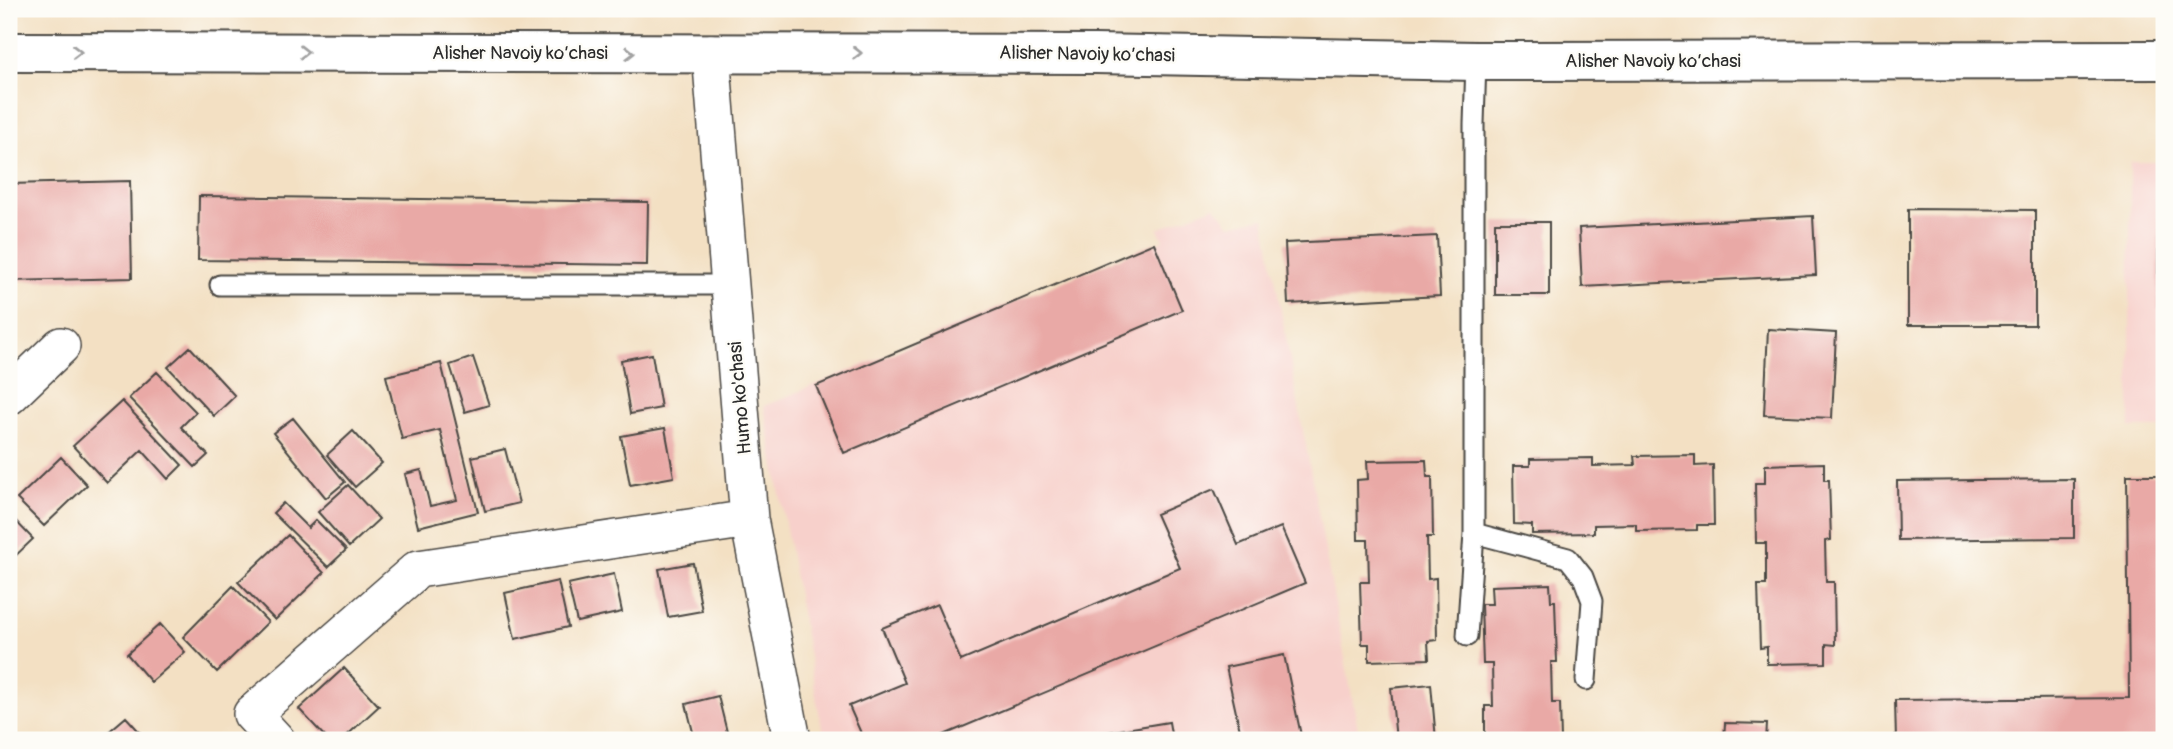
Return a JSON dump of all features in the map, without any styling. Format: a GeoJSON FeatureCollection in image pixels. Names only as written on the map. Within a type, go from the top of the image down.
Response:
{"type":"FeatureCollection","features":[{"type":"Feature","properties":{"kind":"main road","name":"Alisher Navoiy ko’chasi"},"geometry":{"type":"LineString","coordinates":[[9,52],[1095,54],[1476,61],[2164,60]]}},
{"type":"Feature","properties":{"kind":"street","name":"Humo ko'chasi"},"geometry":{"type":"LineString","coordinates":[[711,53],[749,519],[792,740]]}},
{"type":"Feature","properties":{"kind":"street"},"geometry":{"type":"LineString","coordinates":[[9,396],[61,346]]}},
{"type":"Feature","properties":{"kind":"street"},"geometry":{"type":"LineString","coordinates":[[276,740],[252,714],[418,569],[749,519]]}},
{"type":"Feature","properties":{"kind":"lane"},"geometry":{"type":"LineString","coordinates":[[1467,636],[1474,533],[1476,61]]}},
{"type":"Feature","properties":{"kind":"lane"},"geometry":{"type":"LineString","coordinates":[[220,285],[730,285]]}},
{"type":"Feature","properties":{"kind":"lane"},"geometry":{"type":"LineString","coordinates":[[1474,533],[1568,558],[1583,577],[1592,601],[1586,680]]}},
{"type":"Feature","properties":{"kind":"shaded area"},"geometry":{"type":"Polygon","coordinates":[[[2130,162],[2164,162],[2164,428],[2130,428],[2130,162]]]}},
{"type":"Feature","properties":{"kind":"shaded area"},"geometry":{"type":"Polygon","coordinates":[[[1215,206],[1230,225],[1264,218],[1360,740],[824,740],[764,406],[1163,240],[1158,229],[1215,206]]]}},
{"type":"Feature","properties":{"kind":"building"},"geometry":{"type":"Polygon","coordinates":[[[130,181],[132,278],[9,281],[9,184],[130,181]]]}},
{"type":"Feature","properties":{"kind":"building"},"geometry":{"type":"Polygon","coordinates":[[[199,196],[648,202],[647,265],[198,260],[199,196]]]}},
{"type":"Feature","properties":{"kind":"building"},"geometry":{"type":"Polygon","coordinates":[[[1908,209],[2035,210],[2035,325],[1908,325],[1908,209]]]}},
{"type":"Feature","properties":{"kind":"building"},"geometry":{"type":"Polygon","coordinates":[[[2159,212],[2164,212],[2164,309],[2158,309],[2159,212]]]}},
{"type":"Feature","properties":{"kind":"building"},"geometry":{"type":"Polygon","coordinates":[[[1813,216],[1816,275],[1582,287],[1579,228],[1813,216]]]}},
{"type":"Feature","properties":{"kind":"building"},"geometry":{"type":"Polygon","coordinates":[[[1495,222],[1549,222],[1549,295],[1495,295],[1495,222]]]}},
{"type":"Feature","properties":{"kind":"building"},"geometry":{"type":"Polygon","coordinates":[[[1437,236],[1440,296],[1288,304],[1285,243],[1437,236]]]}},
{"type":"Feature","properties":{"kind":"building"},"geometry":{"type":"Polygon","coordinates":[[[1154,243],[1182,310],[844,453],[816,386],[1154,243]]]}},
{"type":"Feature","properties":{"kind":"building"},"geometry":{"type":"Polygon","coordinates":[[[1768,329],[1836,333],[1832,418],[1764,415],[1768,329]]]}},
{"type":"Feature","properties":{"kind":"building"},"geometry":{"type":"Polygon","coordinates":[[[190,347],[235,396],[214,416],[168,367],[190,347]]]}},
{"type":"Feature","properties":{"kind":"building"},"geometry":{"type":"Polygon","coordinates":[[[652,354],[661,408],[630,414],[621,360],[652,354]]]}},
{"type":"Feature","properties":{"kind":"building"},"geometry":{"type":"Polygon","coordinates":[[[473,357],[489,405],[465,412],[450,365],[473,357]]]}},
{"type":"Feature","properties":{"kind":"building"},"geometry":{"type":"Polygon","coordinates":[[[441,363],[478,512],[418,527],[405,474],[421,470],[430,506],[457,500],[440,430],[402,439],[386,376],[441,363]]]}},
{"type":"Feature","properties":{"kind":"building"},"geometry":{"type":"Polygon","coordinates":[[[157,372],[196,412],[181,427],[208,455],[195,467],[129,398],[157,372]]]}},
{"type":"Feature","properties":{"kind":"building"},"geometry":{"type":"Polygon","coordinates":[[[122,401],[182,465],[168,479],[142,450],[107,483],[73,446],[122,401]]]}},
{"type":"Feature","properties":{"kind":"building"},"geometry":{"type":"Polygon","coordinates":[[[293,418],[345,482],[326,498],[273,433],[293,418]]]}},
{"type":"Feature","properties":{"kind":"building"},"geometry":{"type":"Polygon","coordinates":[[[665,428],[674,477],[630,485],[621,436],[665,428]]]}},
{"type":"Feature","properties":{"kind":"building"},"geometry":{"type":"Polygon","coordinates":[[[353,431],[382,463],[355,487],[327,455],[353,431]]]}},
{"type":"Feature","properties":{"kind":"building"},"geometry":{"type":"Polygon","coordinates":[[[505,449],[519,503],[485,511],[472,457],[505,449]]]}},
{"type":"Feature","properties":{"kind":"building"},"geometry":{"type":"Polygon","coordinates":[[[1695,455],[1695,466],[1713,465],[1714,525],[1697,525],[1697,530],[1636,531],[1636,524],[1594,525],[1594,533],[1532,534],[1532,525],[1514,524],[1513,466],[1530,466],[1530,459],[1593,458],[1593,466],[1635,465],[1634,456],[1695,455]]]}},
{"type":"Feature","properties":{"kind":"building"},"geometry":{"type":"Polygon","coordinates":[[[61,457],[87,485],[44,526],[17,499],[61,457]]]}},
{"type":"Feature","properties":{"kind":"building"},"geometry":{"type":"Polygon","coordinates":[[[1426,460],[1427,477],[1432,477],[1433,537],[1427,537],[1428,579],[1436,578],[1437,640],[1428,641],[1429,659],[1369,661],[1369,644],[1362,644],[1360,582],[1369,582],[1368,540],[1358,540],[1357,480],[1368,479],[1367,461],[1426,460]]]}},
{"type":"Feature","properties":{"kind":"building"},"geometry":{"type":"Polygon","coordinates":[[[1824,463],[1824,480],[1829,480],[1831,540],[1825,541],[1826,582],[1834,582],[1835,645],[1826,644],[1826,663],[1767,664],[1767,647],[1760,648],[1758,585],[1766,585],[1766,543],[1756,543],[1755,483],[1765,483],[1765,465],[1824,463]]]}},
{"type":"Feature","properties":{"kind":"building"},"geometry":{"type":"Polygon","coordinates":[[[2127,475],[2164,475],[2164,740],[1896,740],[1895,700],[2129,698],[2127,475]]]}},
{"type":"Feature","properties":{"kind":"building"},"geometry":{"type":"Polygon","coordinates":[[[2074,479],[2074,538],[1898,540],[1897,481],[2074,479]]]}},
{"type":"Feature","properties":{"kind":"building"},"geometry":{"type":"Polygon","coordinates":[[[348,485],[379,519],[349,547],[318,512],[348,485]]]}},
{"type":"Feature","properties":{"kind":"building"},"geometry":{"type":"Polygon","coordinates":[[[1214,489],[1238,545],[1281,527],[1305,583],[932,740],[864,740],[849,706],[905,683],[882,628],[937,605],[961,661],[1180,568],[1156,514],[1214,489]]]}},
{"type":"Feature","properties":{"kind":"building"},"geometry":{"type":"Polygon","coordinates":[[[283,503],[308,528],[316,520],[346,550],[328,567],[273,513],[283,503]]]}},
{"type":"Feature","properties":{"kind":"building"},"geometry":{"type":"Polygon","coordinates":[[[9,514],[33,539],[9,562],[9,514]]]}},
{"type":"Feature","properties":{"kind":"building"},"geometry":{"type":"Polygon","coordinates":[[[288,535],[324,573],[275,620],[238,582],[288,535]]]}},
{"type":"Feature","properties":{"kind":"building"},"geometry":{"type":"Polygon","coordinates":[[[693,563],[702,611],[668,617],[659,569],[693,563]]]}},
{"type":"Feature","properties":{"kind":"building"},"geometry":{"type":"Polygon","coordinates":[[[614,574],[622,612],[577,622],[568,584],[614,574]]]}},
{"type":"Feature","properties":{"kind":"building"},"geometry":{"type":"Polygon","coordinates":[[[558,581],[568,627],[515,639],[505,593],[558,581]]]}},
{"type":"Feature","properties":{"kind":"building"},"geometry":{"type":"Polygon","coordinates":[[[1550,584],[1551,601],[1555,601],[1557,662],[1551,662],[1552,703],[1560,703],[1561,740],[1485,740],[1485,706],[1493,706],[1492,664],[1483,664],[1481,604],[1492,604],[1491,586],[1550,584]]]}},
{"type":"Feature","properties":{"kind":"building"},"geometry":{"type":"Polygon","coordinates":[[[233,586],[268,622],[217,672],[183,637],[233,586]]]}},
{"type":"Feature","properties":{"kind":"building"},"geometry":{"type":"Polygon","coordinates":[[[160,624],[185,652],[151,682],[127,654],[160,624]]]}},
{"type":"Feature","properties":{"kind":"building"},"geometry":{"type":"Polygon","coordinates":[[[1284,655],[1302,740],[1242,740],[1226,667],[1284,655]]]}},
{"type":"Feature","properties":{"kind":"building"},"geometry":{"type":"Polygon","coordinates":[[[344,668],[379,706],[342,740],[328,740],[299,709],[344,668]]]}},
{"type":"Feature","properties":{"kind":"building"},"geometry":{"type":"Polygon","coordinates":[[[1431,684],[1436,740],[1396,740],[1391,688],[1431,684]]]}},
{"type":"Feature","properties":{"kind":"building"},"geometry":{"type":"Polygon","coordinates":[[[718,696],[729,740],[695,740],[686,704],[718,696]]]}},
{"type":"Feature","properties":{"kind":"building"},"geometry":{"type":"Polygon","coordinates":[[[126,717],[147,740],[99,740],[126,717]]]}},
{"type":"Feature","properties":{"kind":"building"},"geometry":{"type":"Polygon","coordinates":[[[1169,722],[1172,740],[1078,740],[1077,737],[1169,722]]]}},
{"type":"Feature","properties":{"kind":"building"},"geometry":{"type":"Polygon","coordinates":[[[1725,723],[1767,724],[1766,740],[1724,740],[1725,723]]]}}]}
